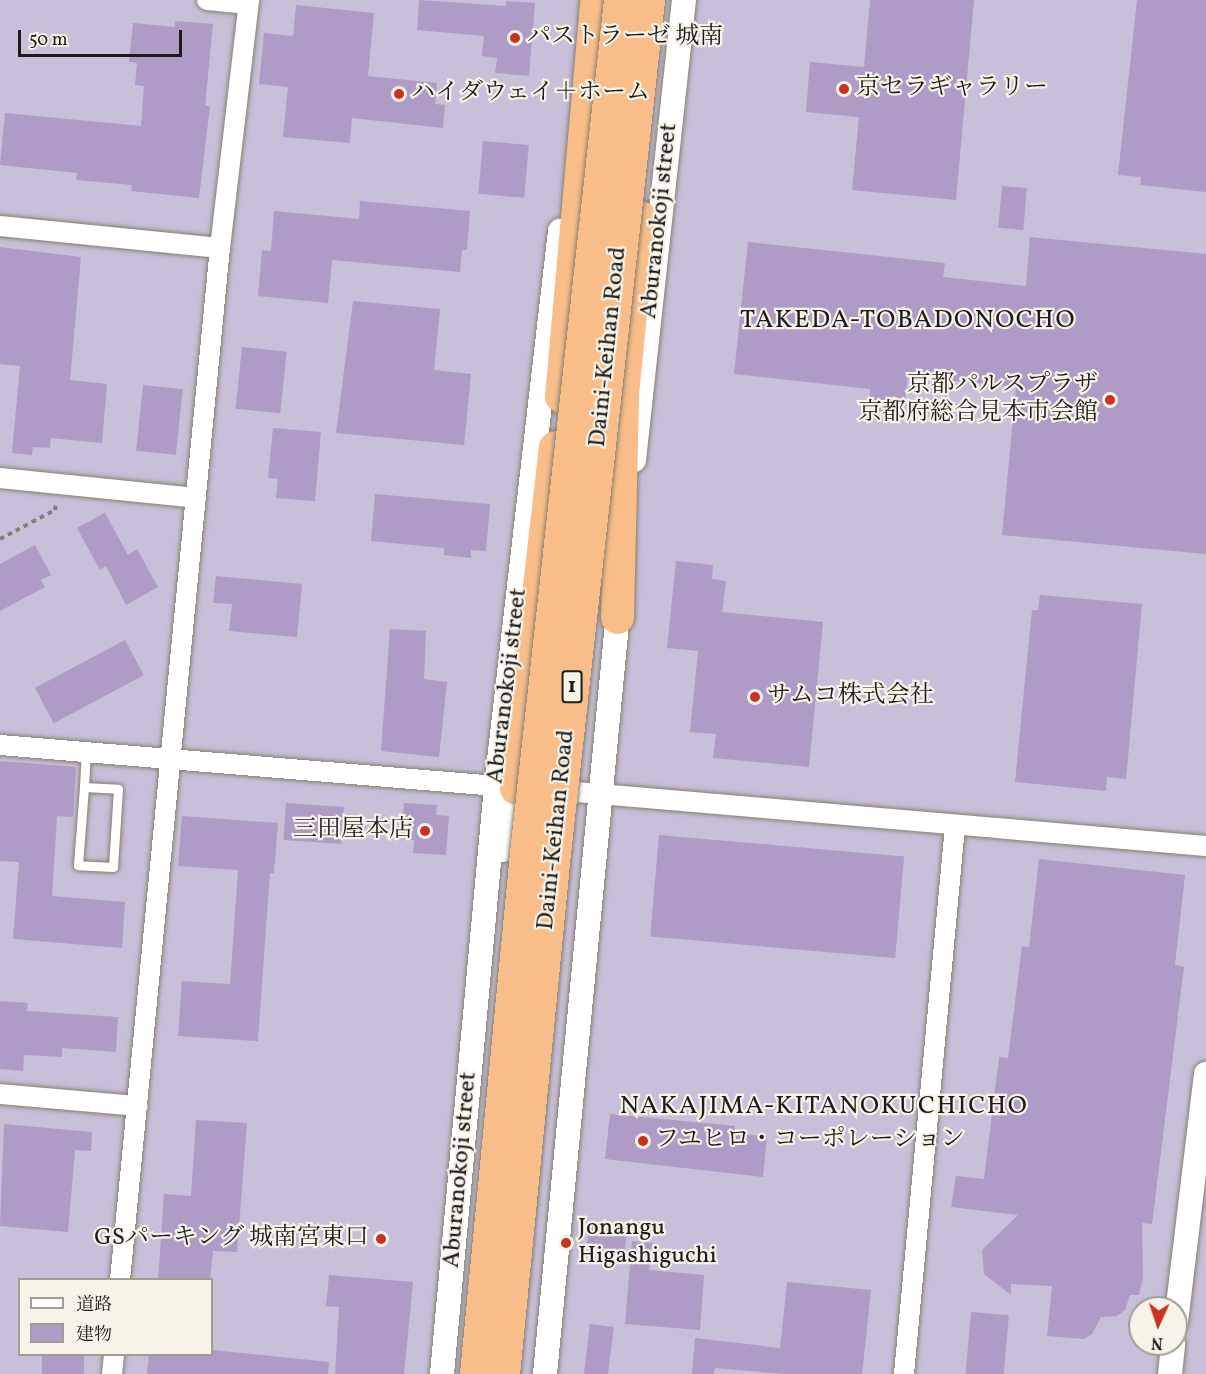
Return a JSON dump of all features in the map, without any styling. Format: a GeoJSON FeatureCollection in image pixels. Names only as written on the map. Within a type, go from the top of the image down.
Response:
{"type":"FeatureCollection","features":[{"type":"Feature","properties":{"kind":"highway"},"geometry":{"type":"LineString","coordinates":[[506,787],[558,421],[596,0]]}},
{"type":"Feature","properties":{"kind":"highway","name":"Daini-Keihan Road"},"geometry":{"type":"LineString","coordinates":[[476,1374],[527,841],[620,0]]}},
{"type":"Feature","properties":{"kind":"highway","name":"Daini-Keihan Road"},"geometry":{"type":"LineString","coordinates":[[503,1374],[554,853],[648,0]]}},
{"type":"Feature","properties":{"kind":"highway"},"geometry":{"type":"LineString","coordinates":[[617,617],[622,393],[663,0]]}},
{"type":"Feature","properties":{"kind":"street"},"geometry":{"type":"LineString","coordinates":[[120,1278],[220,248],[248,2],[207,0]]}},
{"type":"Feature","properties":{"kind":"street","name":"Aburanokoji street"},"geometry":{"type":"LineString","coordinates":[[442,1374],[479,970],[506,787],[585,0]]}},
{"type":"Feature","properties":{"kind":"street","name":"Aburanokoji street"},"geometry":{"type":"LineString","coordinates":[[546,1374],[598,792],[684,0]]}},
{"type":"Feature","properties":{"kind":"street"},"geometry":{"type":"LineString","coordinates":[[0,226],[220,248]]}},
{"type":"Feature","properties":{"kind":"street"},"geometry":{"type":"LineString","coordinates":[[0,478],[196,498]]}},
{"type":"Feature","properties":{"kind":"street"},"geometry":{"type":"LineString","coordinates":[[0,745],[506,787],[598,792],[955,826],[1206,846]]}},
{"type":"Feature","properties":{"kind":"street"},"geometry":{"type":"LineString","coordinates":[[904,1374],[955,826]]}},
{"type":"Feature","properties":{"kind":"street"},"geometry":{"type":"LineString","coordinates":[[1179,1296],[1206,1074]]}},
{"type":"Feature","properties":{"kind":"street"},"geometry":{"type":"LineString","coordinates":[[0,1094],[137,1106]]}},
{"type":"Feature","properties":{"kind":"street"},"geometry":{"type":"LineString","coordinates":[[112,1374],[114,1356]]}},
{"type":"Feature","properties":{"kind":"street"},"geometry":{"type":"LineString","coordinates":[[1170,1374],[1172,1356]]}},
{"type":"Feature","properties":{"kind":"lane"},"geometry":{"type":"LineString","coordinates":[[84,787],[118,789],[113,867],[78,865],[86,753]]}},
{"type":"Feature","properties":{"kind":"path"},"geometry":{"type":"LineString","coordinates":[[0,539],[55,510],[58,484]]}},
{"type":"Feature","properties":{"kind":"shaded area"},"geometry":{"type":"Polygon","coordinates":[[[0,0],[1206,0],[1206,1374],[0,1374],[0,0]]]}},
{"type":"Feature","properties":{"kind":"building","name":"パストラーゼ 城南"},"geometry":{"type":"Polygon","coordinates":[[[419,0],[506,6],[506,1],[535,3],[529,76],[495,73],[497,58],[482,56],[484,36],[417,30],[419,0]]]}},
{"type":"Feature","properties":{"kind":"building"},"geometry":{"type":"Polygon","coordinates":[[[870,0],[974,0],[956,200],[852,190],[859,117],[806,112],[810,62],[864,67],[870,0]]]}},
{"type":"Feature","properties":{"kind":"building"},"geometry":{"type":"Polygon","coordinates":[[[1137,0],[1206,0],[1206,192],[1140,185],[1141,177],[1118,175],[1137,0]]]}},
{"type":"Feature","properties":{"kind":"building"},"geometry":{"type":"Polygon","coordinates":[[[296,5],[374,13],[368,76],[437,83],[435,104],[445,105],[443,128],[352,118],[350,143],[283,137],[288,87],[259,84],[264,33],[293,36],[296,5]]]}},
{"type":"Feature","properties":{"kind":"building"},"geometry":{"type":"Polygon","coordinates":[[[175,21],[213,24],[205,106],[210,106],[199,198],[131,191],[132,185],[76,180],[77,173],[0,165],[5,113],[141,126],[144,86],[135,85],[137,63],[129,62],[133,23],[175,27],[175,21]]]}},
{"type":"Feature","properties":{"kind":"building"},"geometry":{"type":"Polygon","coordinates":[[[483,141],[529,145],[524,198],[478,194],[483,141]]]}},
{"type":"Feature","properties":{"kind":"building"},"geometry":{"type":"Polygon","coordinates":[[[1002,186],[1027,188],[1023,230],[998,228],[1002,186]]]}},
{"type":"Feature","properties":{"kind":"building"},"geometry":{"type":"Polygon","coordinates":[[[360,201],[470,211],[467,250],[462,250],[460,272],[332,260],[328,303],[258,296],[262,250],[271,251],[274,211],[359,219],[360,201]]]}},
{"type":"Feature","properties":{"kind":"building","name":"京都パルスプラザ 京都府総合見本市会館"},"geometry":{"type":"Polygon","coordinates":[[[1030,237],[1206,254],[1206,554],[1002,535],[1016,387],[908,376],[903,414],[869,410],[870,389],[734,374],[748,242],[945,263],[943,277],[1026,286],[1030,237]]]}},
{"type":"Feature","properties":{"kind":"building"},"geometry":{"type":"Polygon","coordinates":[[[0,247],[81,257],[70,380],[107,384],[102,443],[51,438],[50,448],[33,447],[32,455],[12,453],[20,366],[0,364],[0,247]]]}},
{"type":"Feature","properties":{"kind":"building"},"geometry":{"type":"Polygon","coordinates":[[[353,301],[440,309],[434,370],[471,374],[464,445],[336,433],[353,301]]]}},
{"type":"Feature","properties":{"kind":"building"},"geometry":{"type":"Polygon","coordinates":[[[242,347],[287,352],[280,413],[236,409],[242,347]]]}},
{"type":"Feature","properties":{"kind":"building"},"geometry":{"type":"Polygon","coordinates":[[[143,385],[183,389],[176,455],[136,451],[143,385]]]}},
{"type":"Feature","properties":{"kind":"building"},"geometry":{"type":"Polygon","coordinates":[[[273,428],[321,432],[315,501],[276,498],[278,479],[268,478],[273,428]]]}},
{"type":"Feature","properties":{"kind":"building"},"geometry":{"type":"Polygon","coordinates":[[[375,494],[490,504],[486,551],[471,550],[471,558],[444,555],[444,548],[371,541],[375,494]]]}},
{"type":"Feature","properties":{"kind":"building"},"geometry":{"type":"Polygon","coordinates":[[[105,513],[128,555],[137,549],[158,587],[126,605],[106,566],[100,570],[77,528],[105,513]]]}},
{"type":"Feature","properties":{"kind":"building"},"geometry":{"type":"Polygon","coordinates":[[[35,545],[51,575],[41,580],[45,587],[0,611],[0,564],[35,545]]]}},
{"type":"Feature","properties":{"kind":"building","name":"サムコ株式会社"},"geometry":{"type":"Polygon","coordinates":[[[676,561],[713,565],[712,579],[726,581],[722,612],[823,622],[809,767],[713,758],[716,734],[690,732],[698,651],[667,648],[676,561]]]}},
{"type":"Feature","properties":{"kind":"building"},"geometry":{"type":"Polygon","coordinates":[[[216,576],[302,584],[297,637],[229,631],[232,604],[213,603],[216,576]]]}},
{"type":"Feature","properties":{"kind":"building"},"geometry":{"type":"Polygon","coordinates":[[[1040,595],[1142,604],[1126,779],[1107,777],[1106,791],[1015,782],[1032,610],[1038,610],[1040,595]]]}},
{"type":"Feature","properties":{"kind":"building"},"geometry":{"type":"Polygon","coordinates":[[[390,629],[426,631],[424,679],[447,682],[439,757],[381,751],[390,629]]]}},
{"type":"Feature","properties":{"kind":"building"},"geometry":{"type":"Polygon","coordinates":[[[125,640],[144,675],[54,723],[35,688],[125,640]]]}},
{"type":"Feature","properties":{"kind":"building"},"geometry":{"type":"Polygon","coordinates":[[[0,761],[76,767],[73,817],[57,816],[52,896],[125,902],[122,948],[13,939],[19,862],[0,861],[0,761]]]}},
{"type":"Feature","properties":{"kind":"building"},"geometry":{"type":"Polygon","coordinates":[[[286,803],[344,807],[341,844],[283,840],[286,803]]]}},
{"type":"Feature","properties":{"kind":"building"},"geometry":{"type":"Polygon","coordinates":[[[404,803],[437,805],[436,815],[449,816],[446,855],[413,853],[414,840],[401,839],[404,803]]]}},
{"type":"Feature","properties":{"kind":"building"},"geometry":{"type":"Polygon","coordinates":[[[182,816],[278,823],[274,873],[270,873],[258,1041],[178,1036],[182,981],[230,984],[238,870],[178,866],[182,816]]]}},
{"type":"Feature","properties":{"kind":"building"},"geometry":{"type":"Polygon","coordinates":[[[659,835],[904,856],[895,958],[650,937],[659,835]]]}},
{"type":"Feature","properties":{"kind":"building"},"geometry":{"type":"Polygon","coordinates":[[[1039,859],[1185,875],[1175,965],[1184,967],[1152,1224],[1142,1223],[1143,1278],[1139,1295],[1128,1296],[1125,1310],[1117,1316],[1101,1317],[1092,1334],[1084,1339],[1047,1336],[1052,1286],[1011,1284],[1011,1295],[984,1274],[982,1250],[1018,1215],[951,1207],[956,1176],[984,1179],[999,1057],[1008,1058],[1022,946],[1029,947],[1039,859]]]}},
{"type":"Feature","properties":{"kind":"building"},"geometry":{"type":"Polygon","coordinates":[[[0,1001],[28,1003],[27,1011],[118,1017],[116,1052],[62,1048],[62,1057],[24,1055],[23,1071],[0,1069],[0,1001]]]}},
{"type":"Feature","properties":{"kind":"building"},"geometry":{"type":"Polygon","coordinates":[[[610,1114],[735,1126],[734,1134],[767,1136],[763,1177],[605,1159],[610,1114]]]}},
{"type":"Feature","properties":{"kind":"building"},"geometry":{"type":"Polygon","coordinates":[[[196,1120],[247,1123],[237,1252],[213,1251],[210,1278],[158,1278],[164,1194],[191,1196],[196,1120]]]}},
{"type":"Feature","properties":{"kind":"building"},"geometry":{"type":"Polygon","coordinates":[[[4,1124],[92,1132],[91,1151],[75,1150],[68,1232],[0,1226],[4,1124]]]}},
{"type":"Feature","properties":{"kind":"building"},"geometry":{"type":"Polygon","coordinates":[[[590,1224],[628,1230],[624,1254],[586,1248],[590,1224]]]}},
{"type":"Feature","properties":{"kind":"building"},"geometry":{"type":"Polygon","coordinates":[[[632,1241],[652,1243],[649,1270],[704,1275],[700,1330],[625,1324],[632,1241]]]}},
{"type":"Feature","properties":{"kind":"building"},"geometry":{"type":"Polygon","coordinates":[[[329,1275],[413,1282],[404,1374],[335,1374],[339,1307],[326,1306],[329,1275]]]}},
{"type":"Feature","properties":{"kind":"building"},"geometry":{"type":"Polygon","coordinates":[[[787,1282],[871,1290],[862,1374],[785,1374],[715,1368],[714,1374],[692,1374],[695,1338],[780,1348],[787,1282]]]}},
{"type":"Feature","properties":{"kind":"building"},"geometry":{"type":"Polygon","coordinates":[[[971,1312],[1009,1315],[1004,1374],[966,1374],[971,1312]]]}},
{"type":"Feature","properties":{"kind":"building"},"geometry":{"type":"Polygon","coordinates":[[[590,1324],[614,1327],[608,1374],[584,1374],[590,1324]]]}},
{"type":"Feature","properties":{"kind":"building"},"geometry":{"type":"Polygon","coordinates":[[[213,1350],[329,1362],[328,1374],[147,1374],[149,1356],[213,1356],[213,1350]]]}},
{"type":"Feature","properties":{"kind":"building"},"geometry":{"type":"Polygon","coordinates":[[[42,1356],[84,1356],[84,1374],[42,1374],[42,1356]]]}},
{"type":"Feature","properties":{"kind":"place","name":"パストラーゼ 城南"},"geometry":{"type":"Point","coordinates":[515,38]}},
{"type":"Feature","properties":{"kind":"place","name":"京セラギャラリー"},"geometry":{"type":"Point","coordinates":[844,89]}},
{"type":"Feature","properties":{"kind":"place","name":"ハイダウェイ＋ホーム"},"geometry":{"type":"Point","coordinates":[399,94]}},
{"type":"Feature","properties":{"kind":"place","name":"京都パルスプラザ 京都府総合見本市会館"},"geometry":{"type":"Point","coordinates":[1110,400]}},
{"type":"Feature","properties":{"kind":"place","name":"サムコ株式会社"},"geometry":{"type":"Point","coordinates":[755,697]}},
{"type":"Feature","properties":{"kind":"place","name":"三田屋本店"},"geometry":{"type":"Point","coordinates":[425,831]}},
{"type":"Feature","properties":{"kind":"place","name":"フユヒロ・コーポレーション"},"geometry":{"type":"Point","coordinates":[643,1141]}},
{"type":"Feature","properties":{"kind":"place","name":"GSパーキング 城南宮東口"},"geometry":{"type":"Point","coordinates":[381,1239]}},
{"type":"Feature","properties":{"kind":"place","name":"Jonangu Higashiguchi"},"geometry":{"type":"Point","coordinates":[566,1243]}},
{"type":"Feature","properties":{"kind":"district","name":"TAKEDA-TOBADONOCHO"},"geometry":{"type":"Point","coordinates":[908,321]}},
{"type":"Feature","properties":{"kind":"district","name":"NAKAJIMA-KITANOKUCHICHO"},"geometry":{"type":"Point","coordinates":[824,1107]}}]}
